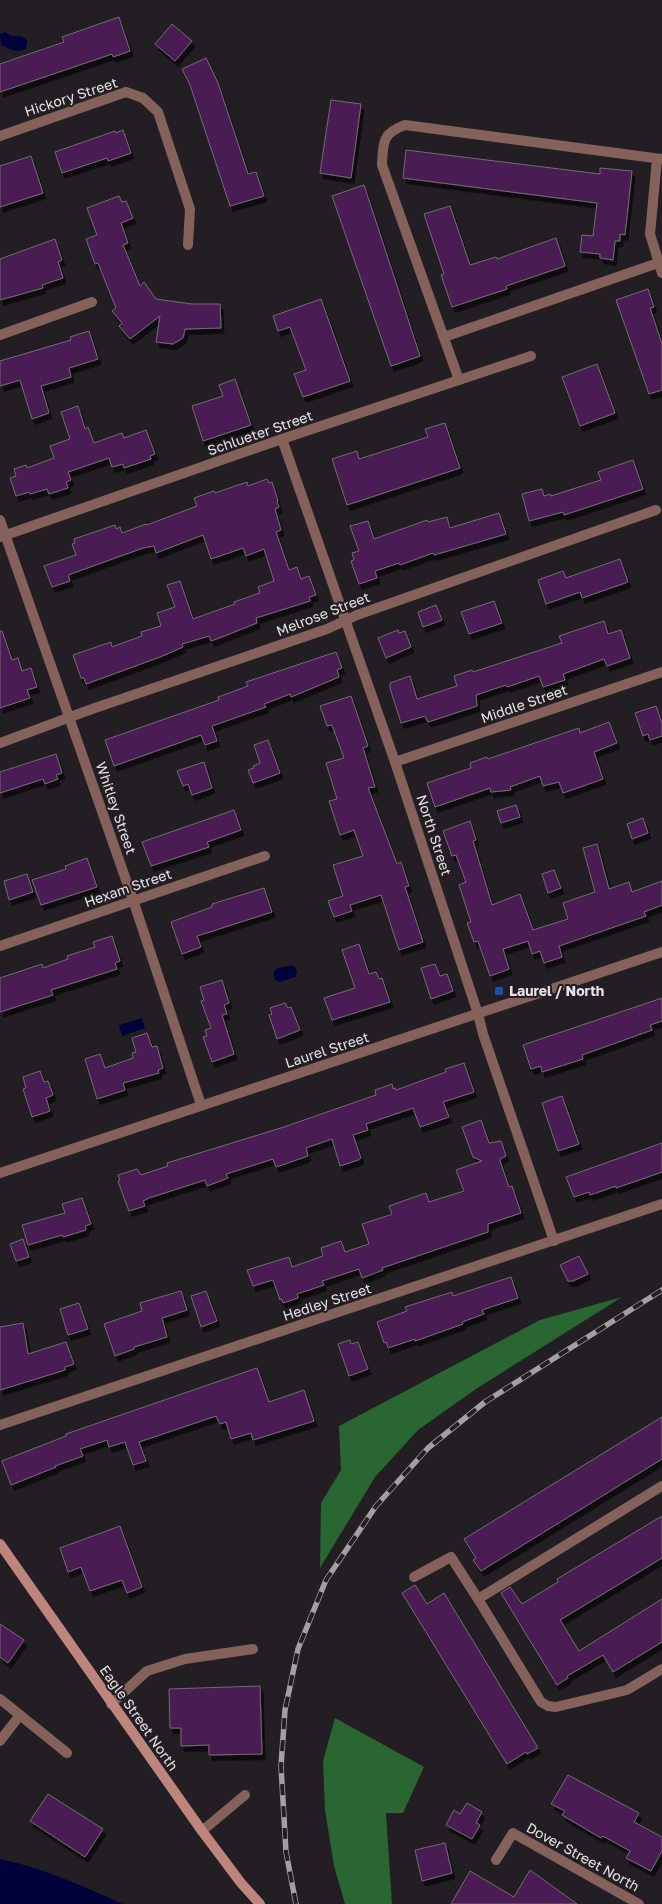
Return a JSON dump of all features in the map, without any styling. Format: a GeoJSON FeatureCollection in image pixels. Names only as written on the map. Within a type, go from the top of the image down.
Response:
{"type":"FeatureCollection","features":[{"type":"Feature","properties":{"kind":"main road","name":"Eagle Street North"},"geometry":{"type":"LineString","coordinates":[[0,1544],[202,1831],[241,1883],[260,1904]]}},
{"type":"Feature","properties":{"kind":"street","name":"Hickory Street"},"geometry":{"type":"LineString","coordinates":[[0,136],[126,92],[143,98],[158,112],[190,209],[188,245]]}},
{"type":"Feature","properties":{"kind":"street"},"geometry":{"type":"LineString","coordinates":[[459,380],[382,165],[383,144],[392,129],[405,125],[659,159],[650,234],[662,273]]}},
{"type":"Feature","properties":{"kind":"street"},"geometry":{"type":"LineString","coordinates":[[444,337],[658,263]]}},
{"type":"Feature","properties":{"kind":"street"},"geometry":{"type":"LineString","coordinates":[[0,335],[92,302]]}},
{"type":"Feature","properties":{"kind":"street","name":"Schlueter Street"},"geometry":{"type":"LineString","coordinates":[[2,537],[282,439],[531,356]]}},
{"type":"Feature","properties":{"kind":"street","name":"North Street"},"geometry":{"type":"LineString","coordinates":[[282,439],[395,762],[483,1034],[554,1241]]}},
{"type":"Feature","properties":{"kind":"street","name":"Melrose Street"},"geometry":{"type":"LineString","coordinates":[[0,743],[327,629],[345,620],[656,510]]}},
{"type":"Feature","properties":{"kind":"street","name":"Whitley Street"},"geometry":{"type":"LineString","coordinates":[[0,520],[2,537],[70,718],[201,1106]]}},
{"type":"Feature","properties":{"kind":"street","name":"Middle Street"},"geometry":{"type":"LineString","coordinates":[[395,762],[662,672]]}},
{"type":"Feature","properties":{"kind":"street","name":"Hexam Street"},"geometry":{"type":"LineString","coordinates":[[0,946],[265,856]]}},
{"type":"Feature","properties":{"kind":"street","name":"Laurel Street"},"geometry":{"type":"LineString","coordinates":[[0,1173],[662,952]]}},
{"type":"Feature","properties":{"kind":"street","name":"Hedley Street"},"geometry":{"type":"LineString","coordinates":[[0,1425],[662,1204]]}},
{"type":"Feature","properties":{"kind":"street"},"geometry":{"type":"LineString","coordinates":[[478,1599],[662,1486]]}},
{"type":"Feature","properties":{"kind":"street"},"geometry":{"type":"LineString","coordinates":[[414,1578],[451,1557],[541,1702],[548,1706],[556,1707],[626,1690],[662,1669]]}},
{"type":"Feature","properties":{"kind":"street"},"geometry":{"type":"LineString","coordinates":[[111,1704],[147,1671],[185,1659],[253,1649]]}},
{"type":"Feature","properties":{"kind":"street"},"geometry":{"type":"LineString","coordinates":[[0,1699],[67,1753]]}},
{"type":"Feature","properties":{"kind":"street"},"geometry":{"type":"LineString","coordinates":[[0,1741],[20,1715]]}},
{"type":"Feature","properties":{"kind":"street"},"geometry":{"type":"LineString","coordinates":[[202,1831],[245,1795]]}},
{"type":"Feature","properties":{"kind":"street","name":"Dover Street North"},"geometry":{"type":"LineString","coordinates":[[496,1860],[513,1833],[639,1904]]}},
{"type":"Feature","properties":{"kind":"green space"},"geometry":{"type":"Polygon","coordinates":[[[622,1297],[476,1389],[418,1430],[375,1477],[320,1568],[321,1503],[341,1470],[339,1426],[540,1320],[622,1297]]]}},
{"type":"Feature","properties":{"kind":"green space"},"geometry":{"type":"Polygon","coordinates":[[[335,1718],[424,1767],[403,1813],[386,1813],[392,1904],[345,1904],[334,1866],[325,1810],[323,1761],[335,1718]]]}},
{"type":"Feature","properties":{"kind":"shaded area"},"geometry":{"type":"Polygon","coordinates":[[[5,32],[11,36],[25,38],[27,40],[26,48],[17,51],[1,45],[0,34],[5,32]]]}},
{"type":"Feature","properties":{"kind":"shaded area"},"geometry":{"type":"Polygon","coordinates":[[[291,965],[295,967],[297,973],[295,977],[280,982],[275,980],[273,974],[276,969],[291,965]]]}},
{"type":"Feature","properties":{"kind":"shaded area"},"geometry":{"type":"Polygon","coordinates":[[[142,1018],[145,1028],[122,1036],[119,1025],[142,1018]]]}},
{"type":"Feature","properties":{"kind":"shaded area"},"geometry":{"type":"Polygon","coordinates":[[[0,1859],[47,1872],[123,1904],[0,1904],[0,1859]]]}},
{"type":"Feature","properties":{"kind":"building"},"geometry":{"type":"Polygon","coordinates":[[[119,17],[130,51],[113,57],[112,54],[0,92],[0,64],[64,42],[62,37],[119,17]]]}},
{"type":"Feature","properties":{"kind":"building"},"geometry":{"type":"Polygon","coordinates":[[[172,24],[192,41],[175,61],[155,44],[172,24]]]}},
{"type":"Feature","properties":{"kind":"building"},"geometry":{"type":"Polygon","coordinates":[[[206,58],[218,83],[248,174],[256,172],[264,196],[230,206],[190,85],[182,69],[206,58]]]}},
{"type":"Feature","properties":{"kind":"building"},"geometry":{"type":"Polygon","coordinates":[[[331,100],[361,104],[351,178],[320,173],[331,100]]]}},
{"type":"Feature","properties":{"kind":"building"},"geometry":{"type":"Polygon","coordinates":[[[123,130],[131,153],[108,161],[107,158],[62,173],[55,152],[115,131],[116,133],[123,130]]]}},
{"type":"Feature","properties":{"kind":"building"},"geometry":{"type":"Polygon","coordinates":[[[406,150],[600,174],[600,168],[632,171],[625,235],[620,234],[620,241],[615,241],[613,260],[600,258],[600,254],[580,252],[582,235],[593,236],[597,203],[403,178],[406,150]]]}},
{"type":"Feature","properties":{"kind":"building"},"geometry":{"type":"Polygon","coordinates":[[[31,156],[43,193],[0,207],[0,166],[31,156]]]}},
{"type":"Feature","properties":{"kind":"building"},"geometry":{"type":"Polygon","coordinates":[[[364,185],[420,356],[391,366],[332,196],[364,185]]]}},
{"type":"Feature","properties":{"kind":"building"},"geometry":{"type":"Polygon","coordinates":[[[119,196],[122,202],[126,201],[133,218],[121,223],[128,243],[123,245],[140,286],[144,282],[156,299],[192,304],[220,304],[221,328],[185,329],[183,338],[173,344],[156,342],[160,316],[130,339],[119,326],[122,323],[112,311],[116,308],[98,263],[95,264],[86,239],[97,235],[87,208],[119,196]]]}},
{"type":"Feature","properties":{"kind":"building"},"geometry":{"type":"Polygon","coordinates":[[[450,206],[470,265],[496,257],[497,259],[556,238],[565,266],[506,286],[507,289],[452,307],[441,275],[444,274],[424,214],[450,206]]]}},
{"type":"Feature","properties":{"kind":"building"},"geometry":{"type":"Polygon","coordinates":[[[55,239],[62,260],[58,262],[63,278],[42,285],[43,288],[0,300],[0,259],[55,239]]]}},
{"type":"Feature","properties":{"kind":"building"},"geometry":{"type":"Polygon","coordinates":[[[648,289],[654,307],[650,308],[662,344],[662,390],[649,394],[616,300],[648,289]]]}},
{"type":"Feature","properties":{"kind":"building"},"geometry":{"type":"Polygon","coordinates":[[[321,299],[350,381],[303,397],[294,374],[306,370],[290,327],[278,331],[273,316],[321,299]]]}},
{"type":"Feature","properties":{"kind":"building"},"geometry":{"type":"Polygon","coordinates":[[[89,331],[98,359],[69,368],[71,377],[41,386],[49,413],[32,419],[20,380],[0,386],[0,361],[71,340],[70,337],[89,331]]]}},
{"type":"Feature","properties":{"kind":"building"},"geometry":{"type":"Polygon","coordinates":[[[597,364],[615,413],[580,426],[562,377],[597,364]]]}},
{"type":"Feature","properties":{"kind":"building"},"geometry":{"type":"Polygon","coordinates":[[[235,379],[251,425],[203,441],[192,406],[223,396],[219,385],[235,379]]]}},
{"type":"Feature","properties":{"kind":"building"},"geometry":{"type":"Polygon","coordinates":[[[78,406],[85,429],[88,427],[94,443],[122,433],[124,438],[146,430],[155,454],[150,456],[151,459],[124,468],[123,464],[112,467],[109,458],[68,472],[71,480],[66,482],[68,488],[49,494],[47,489],[16,496],[10,478],[16,476],[14,469],[26,465],[27,468],[54,458],[50,446],[70,439],[61,412],[78,406]]]}},
{"type":"Feature","properties":{"kind":"building"},"geometry":{"type":"Polygon","coordinates":[[[445,423],[460,468],[347,505],[332,459],[357,451],[359,459],[428,437],[425,429],[445,423]]]}},
{"type":"Feature","properties":{"kind":"building"},"geometry":{"type":"Polygon","coordinates":[[[633,460],[643,489],[564,515],[563,512],[529,521],[522,494],[542,489],[544,496],[550,494],[551,496],[601,480],[598,472],[633,460]]]}},
{"type":"Feature","properties":{"kind":"building"},"geometry":{"type":"Polygon","coordinates":[[[267,479],[269,483],[272,482],[278,501],[279,507],[275,509],[281,530],[276,532],[289,570],[297,567],[301,579],[309,576],[316,595],[309,597],[310,601],[256,618],[257,623],[227,635],[211,641],[209,636],[182,644],[183,647],[160,657],[86,684],[84,678],[81,678],[73,655],[111,642],[112,647],[142,636],[141,632],[161,626],[157,613],[175,607],[167,585],[180,581],[193,619],[260,593],[258,587],[274,581],[264,549],[246,556],[243,548],[211,559],[203,535],[156,553],[154,546],[143,548],[68,575],[70,581],[52,587],[44,566],[76,555],[72,544],[75,543],[74,539],[115,525],[116,529],[120,527],[122,533],[197,506],[194,498],[247,482],[248,486],[267,479]]]}},
{"type":"Feature","properties":{"kind":"building"},"geometry":{"type":"Polygon","coordinates":[[[499,513],[506,534],[434,555],[433,553],[400,565],[399,563],[375,571],[377,578],[359,584],[351,561],[354,560],[352,553],[359,551],[350,526],[368,521],[374,539],[427,520],[428,522],[447,517],[450,528],[499,513]]]}},
{"type":"Feature","properties":{"kind":"building"},"geometry":{"type":"Polygon","coordinates":[[[620,559],[628,582],[582,598],[580,592],[546,604],[538,580],[563,571],[566,578],[620,559]]]}},
{"type":"Feature","properties":{"kind":"building"},"geometry":{"type":"Polygon","coordinates":[[[494,601],[502,623],[469,634],[461,612],[494,601]]]}},
{"type":"Feature","properties":{"kind":"building"},"geometry":{"type":"Polygon","coordinates":[[[436,605],[442,620],[423,627],[418,612],[436,605]]]}},
{"type":"Feature","properties":{"kind":"building"},"geometry":{"type":"Polygon","coordinates":[[[604,621],[608,634],[621,630],[630,658],[607,666],[604,659],[563,674],[565,680],[543,687],[539,676],[507,687],[506,685],[476,695],[477,706],[428,722],[425,716],[401,723],[390,683],[410,676],[417,699],[457,686],[454,676],[472,670],[473,672],[562,643],[559,636],[604,621]]]}},
{"type":"Feature","properties":{"kind":"building"},"geometry":{"type":"Polygon","coordinates":[[[398,630],[399,633],[405,631],[411,647],[386,658],[378,638],[398,630]]]}},
{"type":"Feature","properties":{"kind":"building"},"geometry":{"type":"Polygon","coordinates":[[[0,631],[2,631],[12,660],[18,658],[22,671],[31,668],[37,687],[27,690],[30,698],[0,708],[0,631]]]}},
{"type":"Feature","properties":{"kind":"building"},"geometry":{"type":"Polygon","coordinates":[[[336,652],[342,668],[337,670],[339,677],[291,697],[290,694],[264,704],[266,707],[212,726],[217,741],[205,745],[201,735],[114,766],[105,740],[219,700],[218,697],[248,686],[246,682],[336,652]]]}},
{"type":"Feature","properties":{"kind":"building"},"geometry":{"type":"Polygon","coordinates":[[[351,696],[368,746],[363,748],[375,787],[368,788],[397,864],[401,862],[409,886],[405,887],[423,942],[399,950],[381,895],[350,905],[352,911],[334,917],[328,901],[343,896],[333,865],[363,856],[354,830],[340,835],[329,801],[337,799],[326,763],[344,758],[332,725],[327,726],[320,706],[351,696]]]}},
{"type":"Feature","properties":{"kind":"building"},"geometry":{"type":"Polygon","coordinates":[[[656,706],[662,723],[662,736],[650,740],[648,734],[643,736],[635,713],[656,706]]]}},
{"type":"Feature","properties":{"kind":"building"},"geometry":{"type":"Polygon","coordinates":[[[609,722],[617,743],[594,752],[603,779],[563,793],[559,782],[543,786],[540,776],[510,787],[511,790],[491,792],[490,788],[435,807],[427,783],[471,768],[470,763],[487,757],[488,759],[579,728],[580,733],[609,722]]]}},
{"type":"Feature","properties":{"kind":"building"},"geometry":{"type":"Polygon","coordinates":[[[268,740],[280,773],[253,783],[248,770],[260,763],[254,745],[268,740]]]}},
{"type":"Feature","properties":{"kind":"building"},"geometry":{"type":"Polygon","coordinates":[[[56,754],[62,773],[56,775],[58,779],[45,784],[43,779],[0,793],[0,772],[56,754]]]}},
{"type":"Feature","properties":{"kind":"building"},"geometry":{"type":"Polygon","coordinates":[[[204,762],[212,788],[192,795],[188,784],[183,786],[177,771],[204,762]]]}},
{"type":"Feature","properties":{"kind":"building"},"geometry":{"type":"Polygon","coordinates":[[[516,805],[520,817],[501,823],[497,811],[516,805]]]}},
{"type":"Feature","properties":{"kind":"building"},"geometry":{"type":"Polygon","coordinates":[[[234,810],[241,830],[207,842],[209,847],[151,866],[142,842],[234,810]]]}},
{"type":"Feature","properties":{"kind":"building"},"geometry":{"type":"Polygon","coordinates":[[[643,818],[648,833],[632,839],[627,824],[643,818]]]}},
{"type":"Feature","properties":{"kind":"building"},"geometry":{"type":"Polygon","coordinates":[[[470,821],[476,840],[473,841],[492,905],[520,894],[533,930],[568,919],[563,903],[595,892],[583,848],[597,844],[609,889],[629,882],[632,892],[662,881],[662,905],[644,912],[646,916],[559,946],[562,957],[544,963],[540,951],[532,954],[528,941],[503,949],[509,969],[490,976],[478,941],[474,942],[467,923],[471,922],[459,885],[466,882],[456,855],[452,856],[443,831],[470,821]]]}},
{"type":"Feature","properties":{"kind":"building"},"geometry":{"type":"Polygon","coordinates":[[[87,858],[97,887],[41,905],[32,880],[66,869],[65,866],[87,858]]]}},
{"type":"Feature","properties":{"kind":"building"},"geometry":{"type":"Polygon","coordinates":[[[554,870],[561,888],[548,893],[542,874],[554,870]]]}},
{"type":"Feature","properties":{"kind":"building"},"geometry":{"type":"Polygon","coordinates":[[[27,874],[33,892],[9,900],[4,881],[27,874]]]}},
{"type":"Feature","properties":{"kind":"building"},"geometry":{"type":"Polygon","coordinates":[[[264,888],[272,912],[197,936],[201,947],[182,954],[171,922],[212,907],[212,904],[264,888]]]}},
{"type":"Feature","properties":{"kind":"building"},"geometry":{"type":"Polygon","coordinates":[[[112,936],[120,961],[115,963],[117,969],[51,990],[53,995],[0,1012],[0,978],[42,964],[43,968],[68,959],[67,956],[95,947],[93,942],[112,936]]]}},
{"type":"Feature","properties":{"kind":"building"},"geometry":{"type":"Polygon","coordinates":[[[359,944],[369,974],[376,972],[379,979],[382,978],[390,1002],[332,1020],[324,998],[355,988],[342,950],[359,944]]]}},
{"type":"Feature","properties":{"kind":"building"},"geometry":{"type":"Polygon","coordinates":[[[435,964],[440,976],[447,974],[453,991],[431,999],[421,968],[435,964]]]}},
{"type":"Feature","properties":{"kind":"building"},"geometry":{"type":"Polygon","coordinates":[[[222,980],[229,1003],[224,1005],[227,1014],[222,1015],[234,1054],[212,1062],[203,1037],[207,1036],[205,1030],[211,1028],[201,1001],[204,1000],[200,987],[222,980]]]}},
{"type":"Feature","properties":{"kind":"building"},"geometry":{"type":"Polygon","coordinates":[[[662,998],[662,1021],[650,1025],[652,1030],[582,1055],[583,1059],[542,1072],[541,1066],[531,1069],[523,1045],[662,998]]]}},
{"type":"Feature","properties":{"kind":"building"},"geometry":{"type":"Polygon","coordinates":[[[285,1003],[288,1008],[291,1007],[300,1030],[277,1039],[269,1015],[272,1014],[270,1008],[285,1003]]]}},
{"type":"Feature","properties":{"kind":"building"},"geometry":{"type":"Polygon","coordinates":[[[147,1033],[152,1047],[157,1046],[163,1068],[158,1070],[159,1073],[123,1083],[125,1090],[97,1099],[85,1059],[100,1054],[105,1068],[133,1058],[132,1053],[136,1052],[132,1038],[147,1033]]]}},
{"type":"Feature","properties":{"kind":"building"},"geometry":{"type":"Polygon","coordinates":[[[464,1063],[474,1092],[443,1102],[449,1117],[420,1127],[413,1108],[366,1124],[368,1130],[353,1135],[361,1158],[358,1160],[340,1166],[332,1139],[306,1148],[308,1156],[276,1167],[273,1159],[226,1174],[228,1178],[207,1186],[205,1180],[149,1198],[143,1201],[145,1206],[129,1211],[118,1181],[120,1180],[118,1175],[137,1169],[141,1175],[168,1166],[167,1163],[284,1127],[376,1095],[375,1090],[392,1084],[393,1089],[395,1088],[396,1090],[446,1072],[445,1069],[464,1063]]]}},
{"type":"Feature","properties":{"kind":"building"},"geometry":{"type":"Polygon","coordinates":[[[40,1071],[44,1082],[48,1081],[53,1095],[46,1098],[50,1111],[32,1117],[23,1089],[26,1088],[23,1077],[40,1071]]]}},
{"type":"Feature","properties":{"kind":"building"},"geometry":{"type":"Polygon","coordinates":[[[562,1096],[579,1144],[558,1151],[542,1103],[562,1096]]]}},
{"type":"Feature","properties":{"kind":"building"},"geometry":{"type":"Polygon","coordinates":[[[481,1120],[489,1143],[501,1141],[506,1156],[501,1158],[500,1161],[509,1187],[512,1186],[521,1213],[488,1224],[488,1232],[382,1268],[383,1270],[362,1278],[359,1269],[322,1281],[324,1285],[297,1294],[298,1298],[283,1303],[282,1299],[280,1300],[273,1280],[253,1286],[247,1270],[289,1257],[292,1267],[323,1256],[321,1248],[341,1241],[345,1252],[369,1244],[362,1224],[392,1214],[389,1206],[426,1193],[429,1202],[464,1191],[456,1170],[482,1161],[473,1157],[462,1127],[481,1120]]]}},
{"type":"Feature","properties":{"kind":"building"},"geometry":{"type":"Polygon","coordinates":[[[662,1143],[662,1172],[616,1188],[616,1186],[590,1195],[589,1192],[574,1197],[566,1177],[662,1143]]]}},
{"type":"Feature","properties":{"kind":"building"},"geometry":{"type":"Polygon","coordinates":[[[82,1198],[91,1224],[85,1226],[86,1230],[28,1245],[22,1225],[65,1213],[62,1204],[82,1198]]]}},
{"type":"Feature","properties":{"kind":"building"},"geometry":{"type":"Polygon","coordinates":[[[23,1239],[29,1257],[16,1261],[10,1244],[23,1239]]]}},
{"type":"Feature","properties":{"kind":"building"},"geometry":{"type":"Polygon","coordinates":[[[579,1256],[588,1274],[573,1281],[568,1281],[560,1265],[579,1256]]]}},
{"type":"Feature","properties":{"kind":"building"},"geometry":{"type":"Polygon","coordinates":[[[511,1277],[518,1298],[482,1310],[484,1314],[462,1322],[463,1324],[415,1341],[415,1339],[388,1348],[386,1342],[384,1343],[377,1322],[407,1311],[405,1307],[452,1292],[453,1296],[511,1277]]]}},
{"type":"Feature","properties":{"kind":"building"},"geometry":{"type":"Polygon","coordinates":[[[181,1291],[187,1310],[162,1318],[167,1337],[134,1347],[134,1349],[115,1356],[104,1324],[142,1311],[140,1303],[181,1291]]]}},
{"type":"Feature","properties":{"kind":"building"},"geometry":{"type":"Polygon","coordinates":[[[206,1291],[217,1321],[201,1327],[191,1296],[206,1291]]]}},
{"type":"Feature","properties":{"kind":"building"},"geometry":{"type":"Polygon","coordinates":[[[79,1303],[88,1329],[68,1335],[60,1309],[79,1303]]]}},
{"type":"Feature","properties":{"kind":"building"},"geometry":{"type":"Polygon","coordinates":[[[23,1323],[28,1354],[66,1342],[74,1364],[65,1367],[65,1370],[0,1390],[0,1327],[23,1323]]]}},
{"type":"Feature","properties":{"kind":"building"},"geometry":{"type":"Polygon","coordinates":[[[350,1340],[351,1344],[358,1342],[368,1369],[349,1376],[338,1344],[350,1340]]]}},
{"type":"Feature","properties":{"kind":"building"},"geometry":{"type":"Polygon","coordinates":[[[257,1368],[269,1402],[304,1390],[314,1421],[253,1440],[251,1433],[231,1439],[226,1422],[220,1424],[216,1416],[139,1442],[146,1461],[133,1465],[125,1442],[109,1447],[107,1440],[80,1449],[83,1456],[11,1485],[2,1461],[66,1436],[66,1434],[257,1368]]]}},
{"type":"Feature","properties":{"kind":"building"},"geometry":{"type":"Polygon","coordinates":[[[662,1417],[662,1459],[481,1571],[473,1560],[476,1558],[464,1539],[662,1417]]]}},
{"type":"Feature","properties":{"kind":"building"},"geometry":{"type":"Polygon","coordinates":[[[662,1516],[662,1558],[560,1620],[579,1651],[662,1599],[662,1642],[613,1672],[603,1655],[567,1676],[568,1678],[557,1685],[501,1593],[510,1587],[522,1604],[558,1582],[557,1579],[662,1516]]]}},
{"type":"Feature","properties":{"kind":"building"},"geometry":{"type":"Polygon","coordinates":[[[120,1526],[142,1587],[127,1593],[122,1580],[90,1591],[81,1567],[68,1572],[60,1548],[120,1526]]]}},
{"type":"Feature","properties":{"kind":"building"},"geometry":{"type":"Polygon","coordinates":[[[415,1585],[427,1604],[444,1593],[538,1748],[527,1754],[526,1752],[507,1764],[402,1593],[415,1585]]]}},
{"type":"Feature","properties":{"kind":"building"},"geometry":{"type":"Polygon","coordinates":[[[0,1624],[24,1640],[8,1663],[0,1657],[0,1624]]]}},
{"type":"Feature","properties":{"kind":"building"},"geometry":{"type":"Polygon","coordinates":[[[260,1686],[262,1754],[209,1755],[209,1745],[181,1746],[181,1728],[170,1728],[169,1689],[260,1686]]]}},
{"type":"Feature","properties":{"kind":"building"},"geometry":{"type":"Polygon","coordinates":[[[568,1775],[639,1813],[634,1822],[662,1837],[662,1851],[651,1871],[626,1858],[630,1851],[603,1836],[601,1838],[562,1815],[565,1811],[551,1804],[568,1775]]]}},
{"type":"Feature","properties":{"kind":"building"},"geometry":{"type":"Polygon","coordinates":[[[48,1794],[103,1829],[85,1857],[30,1821],[48,1794]]]}},
{"type":"Feature","properties":{"kind":"building"},"geometry":{"type":"Polygon","coordinates":[[[467,1803],[482,1812],[476,1823],[480,1825],[472,1839],[446,1825],[454,1810],[460,1814],[467,1803]]]}},
{"type":"Feature","properties":{"kind":"building"},"geometry":{"type":"Polygon","coordinates":[[[445,1843],[452,1873],[422,1881],[415,1850],[445,1843]]]}},
{"type":"Feature","properties":{"kind":"building"},"geometry":{"type":"Polygon","coordinates":[[[530,1870],[577,1904],[451,1904],[470,1871],[514,1897],[530,1870]]]}},
{"type":"Feature","properties":{"kind":"railway"},"geometry":{"type":"LineString","coordinates":[[296,1904],[286,1852],[281,1766],[285,1710],[298,1649],[326,1580],[376,1506],[428,1448],[485,1402],[662,1290]]}},
{"type":"Feature","properties":{"kind":"place","name":"Laurel / North"},"geometry":{"type":"Point","coordinates":[499,991]}}]}
